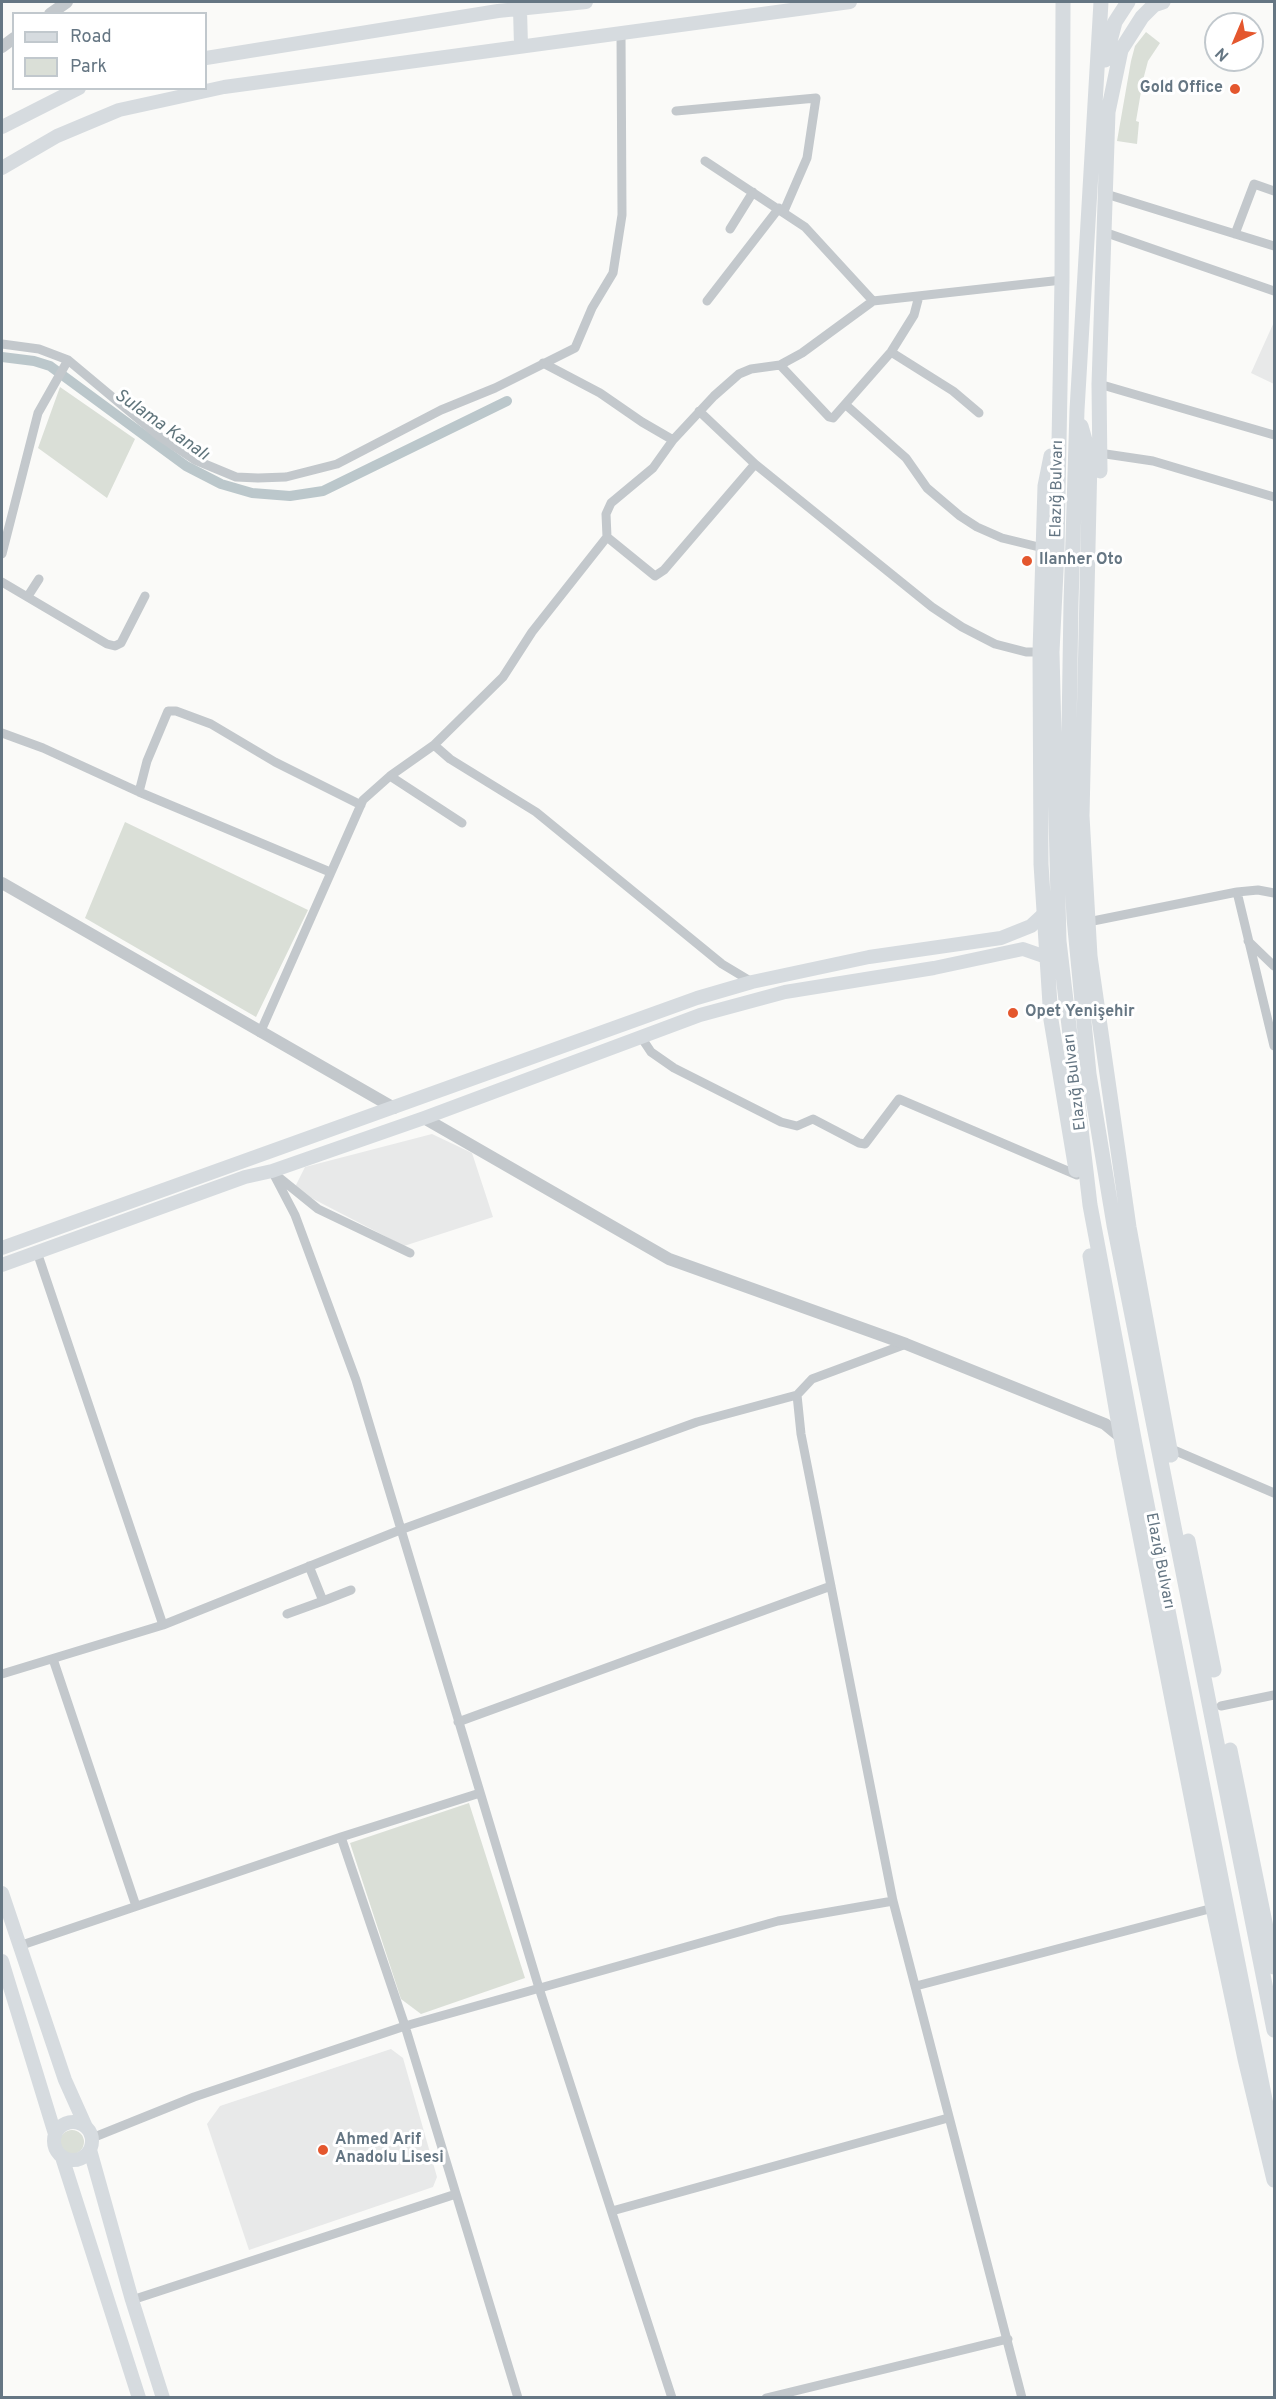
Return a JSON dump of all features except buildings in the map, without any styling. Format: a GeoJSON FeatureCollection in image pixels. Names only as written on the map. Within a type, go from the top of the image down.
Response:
{"type":"FeatureCollection","features":[{"type":"Feature","properties":{"kind":"highway","name":"Elazığ Bulvarı"},"geometry":{"type":"LineString","coordinates":[[1063,2],[1062,280],[1057,551],[1052,652],[1057,908],[1087,1176],[1135,1444],[1275,2145]]}},
{"type":"Feature","properties":{"kind":"highway","name":"Elazığ Bulvarı"},"geometry":{"type":"LineString","coordinates":[[1101,2],[1077,410],[1068,792],[1074,918],[1089,1074],[1114,1225],[1275,2030]]}},
{"type":"Feature","properties":{"kind":"highway"},"geometry":{"type":"LineString","coordinates":[[1095,98],[1115,22],[1128,2]]}},
{"type":"Feature","properties":{"kind":"highway"},"geometry":{"type":"LineString","coordinates":[[1088,514],[1100,482],[1099,384],[1108,112],[1121,50],[1131,32],[1154,5],[1163,2]]}},
{"type":"Feature","properties":{"kind":"highway"},"geometry":{"type":"LineString","coordinates":[[1077,410],[1090,458],[1082,816],[1088,922],[1106,1074],[1129,1227],[1169,1448],[1275,1967]]}},
{"type":"Feature","properties":{"kind":"highway"},"geometry":{"type":"LineString","coordinates":[[1059,418],[1045,486],[1040,652],[1044,915],[1051,1020],[1117,1413],[1213,1908],[1245,2060],[1275,2180]]}},
{"type":"Feature","properties":{"kind":"main road"},"geometry":{"type":"LineString","coordinates":[[207,58],[520,9],[586,2]]}},
{"type":"Feature","properties":{"kind":"main road"},"geometry":{"type":"LineString","coordinates":[[2,168],[57,136],[119,110],[224,87],[850,2]]}},
{"type":"Feature","properties":{"kind":"main road"},"geometry":{"type":"LineString","coordinates":[[520,9],[521,46]]}},
{"type":"Feature","properties":{"kind":"main road"},"geometry":{"type":"LineString","coordinates":[[2,127],[76,90]]}},
{"type":"Feature","properties":{"kind":"main road"},"geometry":{"type":"LineString","coordinates":[[2,1248],[697,998],[752,982],[869,957],[1001,938],[1031,926],[1044,915]]}},
{"type":"Feature","properties":{"kind":"main road"},"geometry":{"type":"LineString","coordinates":[[2,1265],[245,1177],[272,1171],[424,1118],[700,1015],[785,992],[934,968],[1023,949],[1046,957]]}},
{"type":"Feature","properties":{"kind":"main road"},"geometry":{"type":"LineString","coordinates":[[2,1893],[65,2080],[89,2138],[132,2300],[163,2397]]}},
{"type":"Feature","properties":{"kind":"main road"},"geometry":{"type":"LineString","coordinates":[[2,1961],[55,2134],[54,2146],[62,2157],[140,2397]]}},
{"type":"Feature","properties":{"kind":"main road"},"geometry":{"type":"LineString","coordinates":[[55,2134],[69,2122],[89,2138]]}},
{"type":"Feature","properties":{"kind":"main road"},"geometry":{"type":"LineString","coordinates":[[62,2157],[67,2160],[80,2159],[89,2138]]}},
{"type":"Feature","properties":{"kind":"street"},"geometry":{"type":"LineString","coordinates":[[53,12],[68,2]]}},
{"type":"Feature","properties":{"kind":"street"},"geometry":{"type":"LineString","coordinates":[[2,344],[39,350],[66,364],[159,436],[195,460],[236,477],[258,478],[286,477],[337,464],[441,410],[575,348],[592,308],[613,273],[622,215],[621,33]]}},
{"type":"Feature","properties":{"kind":"street"},"geometry":{"type":"LineString","coordinates":[[676,111],[816,98],[807,159],[781,210],[707,301]]}},
{"type":"Feature","properties":{"kind":"street"},"geometry":{"type":"LineString","coordinates":[[705,161],[805,227],[873,302]]}},
{"type":"Feature","properties":{"kind":"street"},"geometry":{"type":"LineString","coordinates":[[1236,234],[1254,184],[1275,191]]}},
{"type":"Feature","properties":{"kind":"street"},"geometry":{"type":"LineString","coordinates":[[730,229],[753,192]]}},
{"type":"Feature","properties":{"kind":"street"},"geometry":{"type":"LineString","coordinates":[[1106,194],[1275,246]]}},
{"type":"Feature","properties":{"kind":"street"},"geometry":{"type":"LineString","coordinates":[[1104,232],[1275,291]]}},
{"type":"Feature","properties":{"kind":"street"},"geometry":{"type":"LineString","coordinates":[[260,1034],[361,805],[390,776],[434,745],[503,677],[532,632],[608,537],[606,514],[611,503],[653,468],[673,440],[699,411],[739,374],[751,369],[780,365],[802,353],[873,302],[1062,280]]}},
{"type":"Feature","properties":{"kind":"street"},"geometry":{"type":"LineString","coordinates":[[780,365],[829,417],[833,418],[891,352],[914,315],[919,296]]}},
{"type":"Feature","properties":{"kind":"street"},"geometry":{"type":"LineString","coordinates":[[891,352],[953,391],[979,413]]}},
{"type":"Feature","properties":{"kind":"street"},"geometry":{"type":"LineString","coordinates":[[543,363],[600,393],[673,440]]}},
{"type":"Feature","properties":{"kind":"street"},"geometry":{"type":"LineString","coordinates":[[2,554],[38,413],[66,364]]}},
{"type":"Feature","properties":{"kind":"street"},"geometry":{"type":"LineString","coordinates":[[1099,384],[1275,435]]}},
{"type":"Feature","properties":{"kind":"street"},"geometry":{"type":"LineString","coordinates":[[846,405],[906,458],[927,488],[951,510],[977,527],[1002,538],[1043,548]]}},
{"type":"Feature","properties":{"kind":"street"},"geometry":{"type":"LineString","coordinates":[[699,411],[754,464],[932,608],[995,644],[1026,652],[1040,652]]}},
{"type":"Feature","properties":{"kind":"street"},"geometry":{"type":"LineString","coordinates":[[1099,453],[1154,461],[1275,497]]}},
{"type":"Feature","properties":{"kind":"street"},"geometry":{"type":"LineString","coordinates":[[608,537],[655,576],[664,570],[754,464]]}},
{"type":"Feature","properties":{"kind":"street"},"geometry":{"type":"LineString","coordinates":[[28,596],[39,579]]}},
{"type":"Feature","properties":{"kind":"street"},"geometry":{"type":"LineString","coordinates":[[2,582],[107,644],[115,646],[121,643],[145,596]]}},
{"type":"Feature","properties":{"kind":"street"},"geometry":{"type":"LineString","coordinates":[[139,792],[147,760],[168,711],[176,711],[211,724],[275,762],[361,805]]}},
{"type":"Feature","properties":{"kind":"street"},"geometry":{"type":"LineString","coordinates":[[2,733],[43,748],[139,792],[330,872]]}},
{"type":"Feature","properties":{"kind":"street"},"geometry":{"type":"LineString","coordinates":[[434,745],[450,759],[536,812],[722,964],[752,982]]}},
{"type":"Feature","properties":{"kind":"street"},"geometry":{"type":"LineString","coordinates":[[390,776],[462,823]]}},
{"type":"Feature","properties":{"kind":"street"},"geometry":{"type":"LineString","coordinates":[[2,882],[260,1034],[394,1108]]}},
{"type":"Feature","properties":{"kind":"street"},"geometry":{"type":"LineString","coordinates":[[1237,892],[1275,1046]]}},
{"type":"Feature","properties":{"kind":"street"},"geometry":{"type":"LineString","coordinates":[[1088,922],[1237,892],[1274,892]]}},
{"type":"Feature","properties":{"kind":"street"},"geometry":{"type":"LineString","coordinates":[[1248,941],[1275,966]]}},
{"type":"Feature","properties":{"kind":"street"},"geometry":{"type":"LineString","coordinates":[[641,1037],[651,1052],[674,1068],[781,1122],[797,1126],[813,1119],[859,1143],[866,1144],[898,1099],[1077,1175]]}},
{"type":"Feature","properties":{"kind":"street"},"geometry":{"type":"LineString","coordinates":[[424,1118],[669,1259],[906,1344],[1105,1424],[1122,1438]]}},
{"type":"Feature","properties":{"kind":"street"},"geometry":{"type":"LineString","coordinates":[[272,1171],[318,1209],[410,1253]]}},
{"type":"Feature","properties":{"kind":"street"},"geometry":{"type":"LineString","coordinates":[[272,1171],[295,1215],[356,1380],[539,1988],[672,2397]]}},
{"type":"Feature","properties":{"kind":"street"},"geometry":{"type":"LineString","coordinates":[[37,1252],[163,1625]]}},
{"type":"Feature","properties":{"kind":"street"},"geometry":{"type":"LineString","coordinates":[[2,1674],[163,1625],[400,1530],[697,1422],[797,1395],[812,1379],[906,1344]]}},
{"type":"Feature","properties":{"kind":"street"},"geometry":{"type":"LineString","coordinates":[[797,1395],[801,1434],[893,1901],[1022,2397]]}},
{"type":"Feature","properties":{"kind":"street"},"geometry":{"type":"LineString","coordinates":[[1105,1424],[1117,1413]]}},
{"type":"Feature","properties":{"kind":"street"},"geometry":{"type":"LineString","coordinates":[[1169,1448],[1275,1493]]}},
{"type":"Feature","properties":{"kind":"street"},"geometry":{"type":"LineString","coordinates":[[309,1566],[323,1601]]}},
{"type":"Feature","properties":{"kind":"street"},"geometry":{"type":"LineString","coordinates":[[458,1722],[831,1587]]}},
{"type":"Feature","properties":{"kind":"street"},"geometry":{"type":"LineString","coordinates":[[287,1614],[351,1590]]}},
{"type":"Feature","properties":{"kind":"street"},"geometry":{"type":"LineString","coordinates":[[53,1659],[136,1906]]}},
{"type":"Feature","properties":{"kind":"street"},"geometry":{"type":"LineString","coordinates":[[1221,1706],[1275,1695]]}},
{"type":"Feature","properties":{"kind":"street"},"geometry":{"type":"LineString","coordinates":[[20,1946],[341,1837],[480,1793]]}},
{"type":"Feature","properties":{"kind":"street"},"geometry":{"type":"LineString","coordinates":[[341,1837],[405,2026],[518,2397]]}},
{"type":"Feature","properties":{"kind":"street"},"geometry":{"type":"LineString","coordinates":[[89,2138],[194,2097],[405,2026],[778,1921],[893,1901]]}},
{"type":"Feature","properties":{"kind":"street"},"geometry":{"type":"LineString","coordinates":[[916,1986],[1213,1908]]}},
{"type":"Feature","properties":{"kind":"street"},"geometry":{"type":"LineString","coordinates":[[612,2211],[948,2118]]}},
{"type":"Feature","properties":{"kind":"street"},"geometry":{"type":"LineString","coordinates":[[132,2300],[456,2194]]}},
{"type":"Feature","properties":{"kind":"street"},"geometry":{"type":"LineString","coordinates":[[766,2397],[1008,2339]]}},
{"type":"Feature","properties":{"kind":"shaded area"},"geometry":{"type":"Polygon","coordinates":[[[1274,322],[1274,384],[1251,373],[1274,322]]]}},
{"type":"Feature","properties":{"kind":"shaded area"},"geometry":{"type":"Polygon","coordinates":[[[432,1134],[472,1153],[493,1217],[404,1246],[294,1189],[305,1167],[432,1134]]]}},
{"type":"Feature","properties":{"kind":"shaded area","name":"Ahmed Arif Anadolu Lisesi"},"geometry":{"type":"Polygon","coordinates":[[[391,2049],[403,2058],[437,2177],[433,2187],[249,2250],[207,2124],[220,2106],[391,2049]]]}},
{"type":"Feature","properties":{"kind":"green space"},"geometry":{"type":"Polygon","coordinates":[[[1146,32],[1160,43],[1148,61],[1143,80],[1136,121],[1139,122],[1137,144],[1117,141],[1131,61],[1135,46],[1146,32]]]}},
{"type":"Feature","properties":{"kind":"green space"},"geometry":{"type":"Polygon","coordinates":[[[60,387],[135,439],[107,498],[38,448],[60,387]]]}},
{"type":"Feature","properties":{"kind":"green space"},"geometry":{"type":"Polygon","coordinates":[[[125,822],[308,910],[256,1017],[85,918],[125,822]]]}},
{"type":"Feature","properties":{"kind":"green space"},"geometry":{"type":"Polygon","coordinates":[[[469,1803],[525,1978],[421,2014],[401,1999],[350,1843],[469,1803]]]}},
{"type":"Feature","properties":{"kind":"green space"},"geometry":{"type":"Polygon","coordinates":[[[72,2130],[80,2134],[84,2142],[80,2150],[72,2154],[64,2150],[60,2142],[64,2134],[72,2130]]]}},
{"type":"Feature","properties":{"kind":"waterway","name":"Sulama Kanalı"},"geometry":{"type":"LineString","coordinates":[[2,357],[34,361],[50,366],[186,466],[221,484],[252,493],[290,496],[323,491],[507,401]]}},
{"type":"Feature","properties":{"kind":"place","name":"Gold Office"},"geometry":{"type":"Point","coordinates":[1235,89]}},
{"type":"Feature","properties":{"kind":"place","name":"Ilanher Oto"},"geometry":{"type":"Point","coordinates":[1027,561]}},
{"type":"Feature","properties":{"kind":"place","name":"Opet Yenişehir"},"geometry":{"type":"Point","coordinates":[1013,1013]}},
{"type":"Feature","properties":{"kind":"place","name":"Ahmed Arif Anadolu Lisesi"},"geometry":{"type":"Point","coordinates":[323,2150]}}]}
